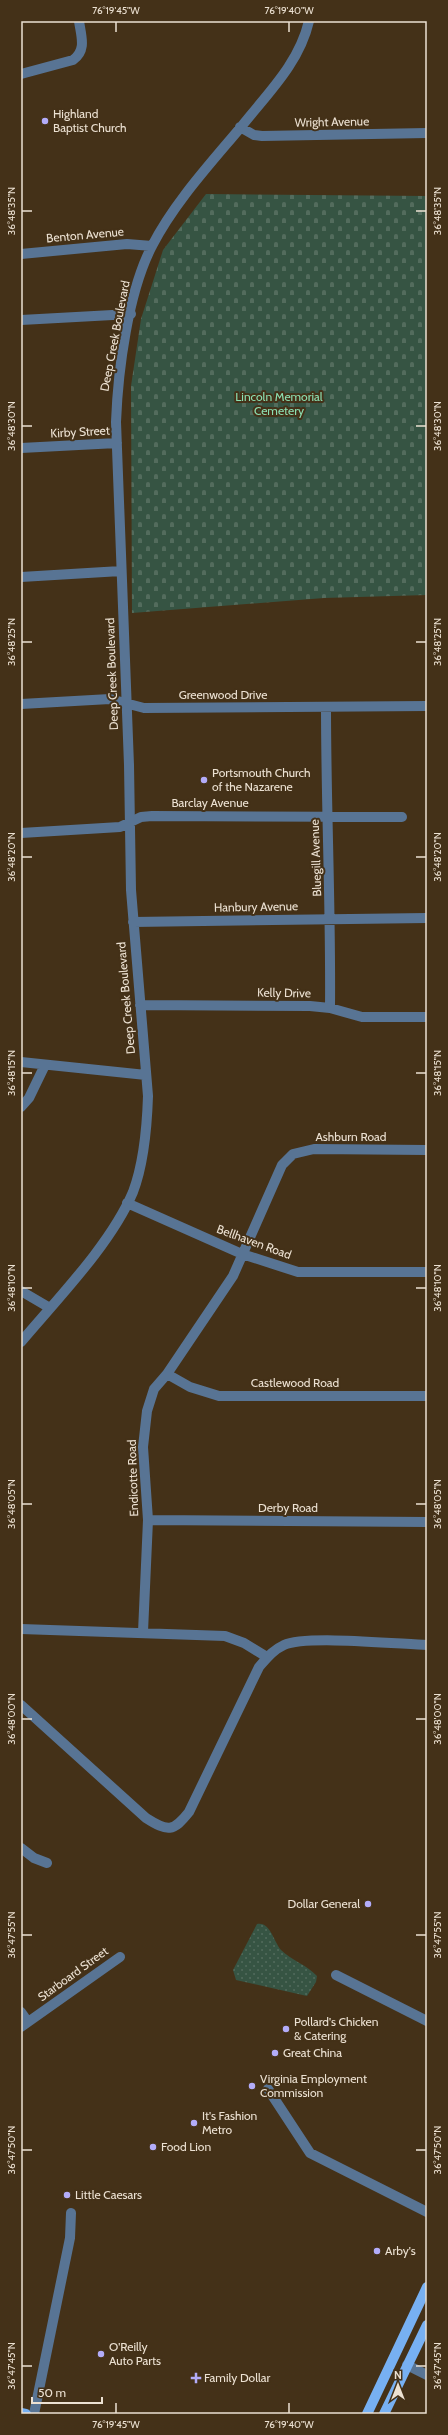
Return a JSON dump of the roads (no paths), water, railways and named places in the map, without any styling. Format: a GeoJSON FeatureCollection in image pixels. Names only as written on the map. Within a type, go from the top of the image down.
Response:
{"type":"FeatureCollection","features":[{"type":"Feature","properties":{"kind":"main road"},"geometry":{"type":"LineString","coordinates":[[367,2414],[427,2287]]}},
{"type":"Feature","properties":{"kind":"main road"},"geometry":{"type":"LineString","coordinates":[[384,2414],[427,2326]]}},
{"type":"Feature","properties":{"kind":"main road"},"geometry":{"type":"LineString","coordinates":[[21,2413],[26,2414]]}},
{"type":"Feature","properties":{"kind":"street"},"geometry":{"type":"LineString","coordinates":[[21,74],[73,60],[79,56],[83,44],[79,21]]}},
{"type":"Feature","properties":{"kind":"street","name":"Deep Creek Boulevard"},"geometry":{"type":"LineString","coordinates":[[21,1342],[97,1249],[127,1203],[133,1190],[147,1125],[148,1096],[133,922],[116,443],[117,400],[131,314],[141,274],[152,246],[178,206],[240,127],[283,76],[295,57],[309,21]]}},
{"type":"Feature","properties":{"kind":"street","name":"Wright Avenue"},"geometry":{"type":"LineString","coordinates":[[240,127],[247,132],[262,136],[427,133]]}},
{"type":"Feature","properties":{"kind":"street","name":"Benton Avenue"},"geometry":{"type":"LineString","coordinates":[[21,254],[127,244],[152,246]]}},
{"type":"Feature","properties":{"kind":"street"},"geometry":{"type":"LineString","coordinates":[[21,320],[131,314]]}},
{"type":"Feature","properties":{"kind":"street","name":"Kirby Street"},"geometry":{"type":"LineString","coordinates":[[21,448],[116,443]]}},
{"type":"Feature","properties":{"kind":"street"},"geometry":{"type":"LineString","coordinates":[[21,576],[121,571]]}},
{"type":"Feature","properties":{"kind":"street","name":"Greenwood Drive"},"geometry":{"type":"LineString","coordinates":[[21,704],[110,699],[144,708],[427,706]]}},
{"type":"Feature","properties":{"kind":"street","name":"Bluegill Avenue"},"geometry":{"type":"LineString","coordinates":[[326,707],[327,815],[331,919],[330,1008]]}},
{"type":"Feature","properties":{"kind":"street","name":"Barclay Avenue"},"geometry":{"type":"LineString","coordinates":[[21,833],[120,827],[141,817],[152,816],[402,816]]}},
{"type":"Feature","properties":{"kind":"street","name":"Hanbury Avenue"},"geometry":{"type":"LineString","coordinates":[[133,922],[427,918]]}},
{"type":"Feature","properties":{"kind":"street","name":"Kelly Drive"},"geometry":{"type":"LineString","coordinates":[[140,1006],[310,1006],[330,1008],[362,1017],[427,1017]]}},
{"type":"Feature","properties":{"kind":"street"},"geometry":{"type":"LineString","coordinates":[[21,1062],[146,1075]]}},
{"type":"Feature","properties":{"kind":"street"},"geometry":{"type":"LineString","coordinates":[[21,1107],[29,1098],[44,1065]]}},
{"type":"Feature","properties":{"kind":"street","name":"Ashburn Road"},"geometry":{"type":"LineString","coordinates":[[242,1254],[282,1165],[293,1154],[314,1149],[427,1150]]}},
{"type":"Feature","properties":{"kind":"street","name":"Bellhaven Road"},"geometry":{"type":"LineString","coordinates":[[127,1203],[242,1254],[298,1272],[427,1272]]}},
{"type":"Feature","properties":{"kind":"street","name":"Endicotte Road"},"geometry":{"type":"LineString","coordinates":[[143,1632],[148,1520],[143,1447],[147,1411],[154,1389],[167,1374],[224,1291],[242,1254]]}},
{"type":"Feature","properties":{"kind":"street"},"geometry":{"type":"LineString","coordinates":[[21,1291],[50,1308]]}},
{"type":"Feature","properties":{"kind":"street","name":"Castlewood Road"},"geometry":{"type":"LineString","coordinates":[[167,1374],[190,1387],[219,1396],[427,1396]]}},
{"type":"Feature","properties":{"kind":"street","name":"Derby Road"},"geometry":{"type":"LineString","coordinates":[[148,1520],[427,1522]]}},
{"type":"Feature","properties":{"kind":"street"},"geometry":{"type":"LineString","coordinates":[[21,1629],[225,1636],[244,1643],[267,1657]]}},
{"type":"Feature","properties":{"kind":"street"},"geometry":{"type":"LineString","coordinates":[[21,1705],[146,1818],[160,1826],[170,1829],[178,1825],[189,1812],[259,1667],[267,1657],[285,1644],[317,1641],[427,1645]]}},
{"type":"Feature","properties":{"kind":"street"},"geometry":{"type":"LineString","coordinates":[[21,1848],[34,1858],[47,1863]]}},
{"type":"Feature","properties":{"kind":"street","name":"Starboard Street"},"geometry":{"type":"LineString","coordinates":[[25,2025],[120,1957]]}},
{"type":"Feature","properties":{"kind":"street"},"geometry":{"type":"LineString","coordinates":[[336,1975],[427,2021]]}},
{"type":"Feature","properties":{"kind":"street"},"geometry":{"type":"LineString","coordinates":[[21,2012],[25,2025]]}},
{"type":"Feature","properties":{"kind":"street"},"geometry":{"type":"LineString","coordinates":[[268,2089],[310,2153],[427,2212]]}},
{"type":"Feature","properties":{"kind":"street"},"geometry":{"type":"LineString","coordinates":[[34,2414],[70,2238],[71,2213]]}},
{"type":"Feature","properties":{"kind":"street"},"geometry":{"type":"LineString","coordinates":[[407,2365],[427,2374]]}},
{"type":"Feature","properties":{"kind":"place","name":"Highland Baptist Church"},"geometry":{"type":"Point","coordinates":[45,121]}},
{"type":"Feature","properties":{"kind":"place","name":"Portsmouth Church of the Nazarene"},"geometry":{"type":"Point","coordinates":[204,780]}},
{"type":"Feature","properties":{"kind":"place","name":"Dollar General"},"geometry":{"type":"Point","coordinates":[368,1904]}},
{"type":"Feature","properties":{"kind":"place","name":"Pollard's Chicken & Catering"},"geometry":{"type":"Point","coordinates":[286,2029]}},
{"type":"Feature","properties":{"kind":"place","name":"Great China"},"geometry":{"type":"Point","coordinates":[275,2053]}},
{"type":"Feature","properties":{"kind":"place","name":"Virginia Employment Commission"},"geometry":{"type":"Point","coordinates":[252,2086]}},
{"type":"Feature","properties":{"kind":"place","name":"It's Fashion Metro"},"geometry":{"type":"Point","coordinates":[194,2123]}},
{"type":"Feature","properties":{"kind":"place","name":"Food Lion"},"geometry":{"type":"Point","coordinates":[153,2147]}},
{"type":"Feature","properties":{"kind":"place","name":"Little Caesars"},"geometry":{"type":"Point","coordinates":[67,2195]}},
{"type":"Feature","properties":{"kind":"place","name":"Arby's"},"geometry":{"type":"Point","coordinates":[377,2251]}},
{"type":"Feature","properties":{"kind":"place","name":"O'Reilly Auto Parts"},"geometry":{"type":"Point","coordinates":[101,2354]}},
{"type":"Feature","properties":{"kind":"place","name":"Family Dollar"},"geometry":{"type":"Point","coordinates":[196,2378]}},
{"type":"Feature","properties":{"kind":"park label","name":"Lincoln Memorial Cemetery"},"geometry":{"type":"Point","coordinates":[279,404]}}]}
